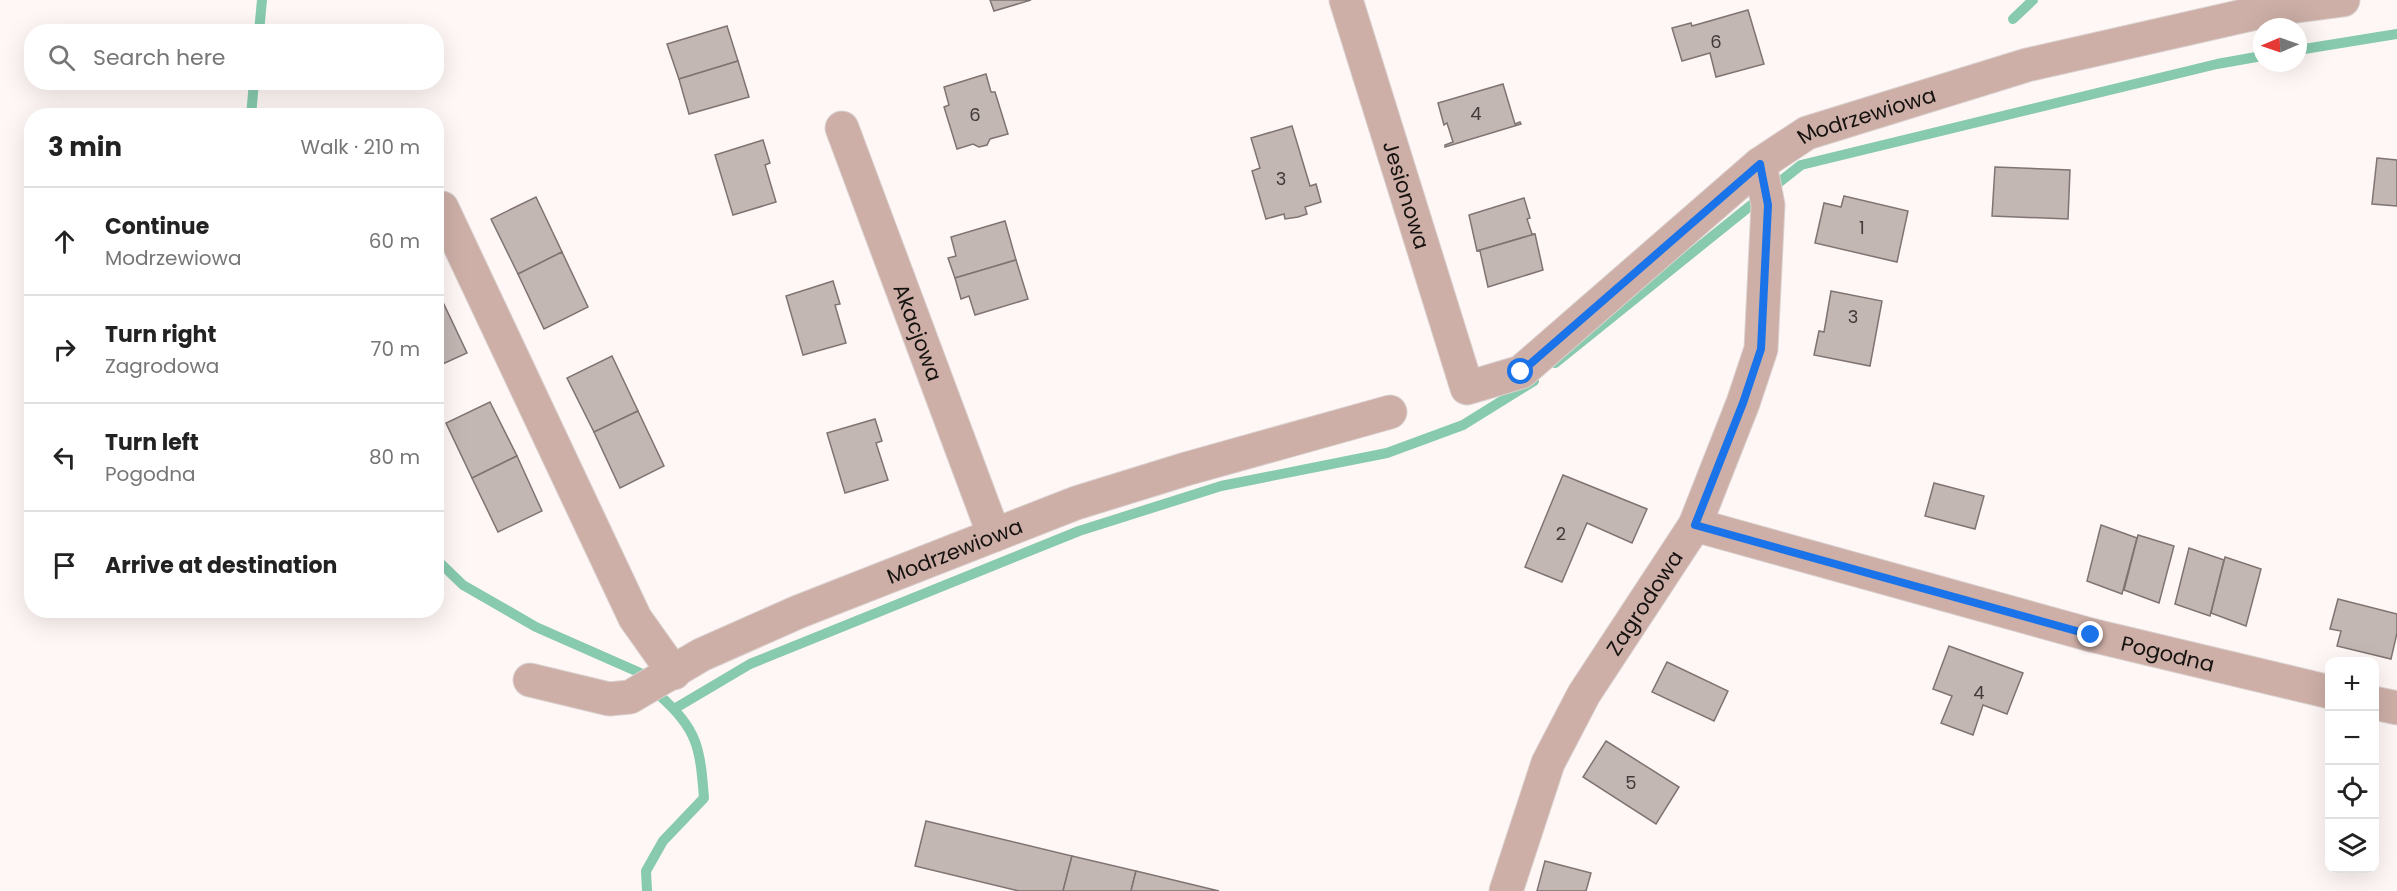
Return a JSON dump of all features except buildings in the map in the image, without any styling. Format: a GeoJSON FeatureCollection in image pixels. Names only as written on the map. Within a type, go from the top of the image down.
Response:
{"type":"FeatureCollection","features":[{"type":"Feature","properties":{"kind":"street","name":"Jesionowa"},"geometry":{"type":"LineString","coordinates":[[1346,0],[1467,388]]}},
{"type":"Feature","properties":{"kind":"street","name":"Modrzewiowa"},"geometry":{"type":"LineString","coordinates":[[1467,388],[1521,372],[1760,164],[1807,133],[2027,65],[2274,9],[2343,0]]}},
{"type":"Feature","properties":{"kind":"street","name":"Akacjowa"},"geometry":{"type":"LineString","coordinates":[[842,128],[994,535]]}},
{"type":"Feature","properties":{"kind":"street","name":"Zagrodowa"},"geometry":{"type":"LineString","coordinates":[[1506,891],[1548,763],[1584,694],[1695,525],[1743,403],[1761,349],[1768,205],[1760,164]]}},
{"type":"Feature","properties":{"kind":"street"},"geometry":{"type":"LineString","coordinates":[[444,212],[634,618],[674,673]]}},
{"type":"Feature","properties":{"kind":"street","name":"Modrzewiowa"},"geometry":{"type":"LineString","coordinates":[[530,680],[609,699],[630,697],[701,655],[798,612],[1098,496],[1390,412]]}},
{"type":"Feature","properties":{"kind":"street","name":"Pogodna"},"geometry":{"type":"LineString","coordinates":[[1695,525],[2091,635],[2325,691]]}},
{"type":"Feature","properties":{"kind":"street"},"geometry":{"type":"LineString","coordinates":[[2379,704],[2397,708]]}},
{"type":"Feature","properties":{"kind":"waterway"},"geometry":{"type":"LineString","coordinates":[[260,24],[262,0]]}},
{"type":"Feature","properties":{"kind":"waterway"},"geometry":{"type":"LineString","coordinates":[[2013,19],[2033,0]]}},
{"type":"Feature","properties":{"kind":"waterway"},"geometry":{"type":"LineString","coordinates":[[2307,49],[2397,34]]}},
{"type":"Feature","properties":{"kind":"waterway"},"geometry":{"type":"LineString","coordinates":[[1777,184],[1801,165],[2217,64],[2253,58]]}},
{"type":"Feature","properties":{"kind":"waterway"},"geometry":{"type":"LineString","coordinates":[[252,108],[253,90]]}},
{"type":"Feature","properties":{"kind":"waterway"},"geometry":{"type":"LineString","coordinates":[[1555,363],[1760,198]]}},
{"type":"Feature","properties":{"kind":"waterway"},"geometry":{"type":"LineString","coordinates":[[674,709],[750,664],[1079,531],[1221,486],[1387,453],[1463,425],[1534,381]]}},
{"type":"Feature","properties":{"kind":"waterway"},"geometry":{"type":"LineString","coordinates":[[444,567],[463,585],[536,627],[645,675]]}},
{"type":"Feature","properties":{"kind":"waterway"},"geometry":{"type":"LineString","coordinates":[[647,891],[646,871],[663,841],[704,798],[701,766],[695,740],[682,718],[659,695]]}},
{"type":"Feature","properties":{"kind":"route"},"geometry":{"type":"LineString","coordinates":[[1521,372],[1760,164],[1768,205],[1761,349],[1743,403],[1695,525],[2091,635]]}}]}
